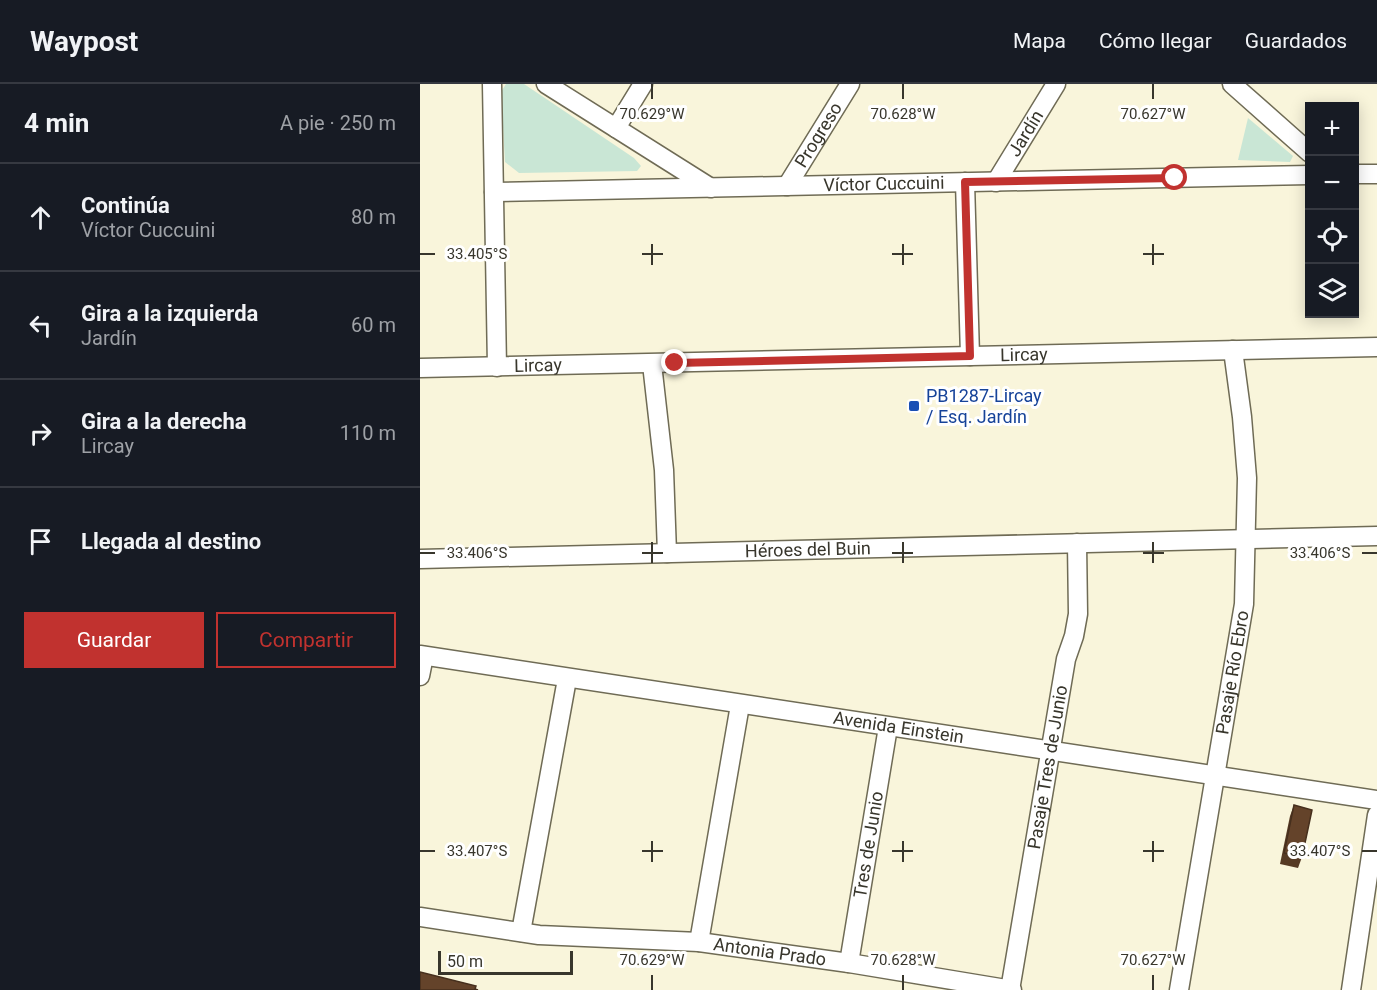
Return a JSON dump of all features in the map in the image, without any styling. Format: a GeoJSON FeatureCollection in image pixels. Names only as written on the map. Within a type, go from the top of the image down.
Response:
{"type":"FeatureCollection","features":[{"type":"Feature","properties":{"kind":"street"},"geometry":{"type":"LineString","coordinates":[[492,84],[497,367]]}},
{"type":"Feature","properties":{"kind":"street"},"geometry":{"type":"LineString","coordinates":[[546,84],[711,188]]}},
{"type":"Feature","properties":{"kind":"street"},"geometry":{"type":"LineString","coordinates":[[616,128],[643,84]]}},
{"type":"Feature","properties":{"kind":"street","name":"Progreso"},"geometry":{"type":"LineString","coordinates":[[787,186],[850,84]]}},
{"type":"Feature","properties":{"kind":"street","name":"Jardín"},"geometry":{"type":"LineString","coordinates":[[996,182],[1056,84]]}},
{"type":"Feature","properties":{"kind":"street"},"geometry":{"type":"LineString","coordinates":[[1232,84],[1305,149]]}},
{"type":"Feature","properties":{"kind":"street"},"geometry":{"type":"LineString","coordinates":[[1359,174],[1377,174]]}},
{"type":"Feature","properties":{"kind":"street","name":"Víctor Cuccuini"},"geometry":{"type":"LineString","coordinates":[[494,192],[1305,175]]}},
{"type":"Feature","properties":{"kind":"street"},"geometry":{"type":"LineString","coordinates":[[965,182],[970,356]]}},
{"type":"Feature","properties":{"kind":"street","name":"Lircay"},"geometry":{"type":"LineString","coordinates":[[420,368],[1377,347]]}},
{"type":"Feature","properties":{"kind":"street","name":"Pasaje Río Ebro"},"geometry":{"type":"LineString","coordinates":[[1179,990],[1244,604],[1247,539],[1246,451],[1233,350]]}},
{"type":"Feature","properties":{"kind":"street"},"geometry":{"type":"LineString","coordinates":[[652,364],[664,470],[667,553]]}},
{"type":"Feature","properties":{"kind":"street","name":"Héroes del Buin"},"geometry":{"type":"LineString","coordinates":[[420,559],[1377,536]]}},
{"type":"Feature","properties":{"kind":"street","name":"Pasaje Tres de Junio"},"geometry":{"type":"LineString","coordinates":[[1011,990],[1066,660],[1077,622],[1077,543]]}},
{"type":"Feature","properties":{"kind":"street"},"geometry":{"type":"LineString","coordinates":[[420,676],[422,656]]}},
{"type":"Feature","properties":{"kind":"street","name":"Avenida Einstein"},"geometry":{"type":"LineString","coordinates":[[422,656],[1377,800]]}},
{"type":"Feature","properties":{"kind":"street"},"geometry":{"type":"LineString","coordinates":[[521,932],[567,679]]}},
{"type":"Feature","properties":{"kind":"street"},"geometry":{"type":"LineString","coordinates":[[699,942],[740,705]]}},
{"type":"Feature","properties":{"kind":"street","name":"Tres de Junio"},"geometry":{"type":"LineString","coordinates":[[849,963],[888,727]]}},
{"type":"Feature","properties":{"kind":"street"},"geometry":{"type":"LineString","coordinates":[[1351,990],[1377,815]]}},
{"type":"Feature","properties":{"kind":"street","name":"Antonia Prado"},"geometry":{"type":"LineString","coordinates":[[420,916],[521,932],[699,942],[849,963],[1011,990]]}},
{"type":"Feature","properties":{"kind":"green space"},"geometry":{"type":"Polygon","coordinates":[[[506,84],[524,84],[634,158],[641,166],[637,171],[519,173],[505,162],[501,92],[506,84]]]}},
{"type":"Feature","properties":{"kind":"green space"},"geometry":{"type":"Polygon","coordinates":[[[1248,118],[1293,156],[1290,162],[1238,160],[1248,118]]]}},
{"type":"Feature","properties":{"kind":"building"},"geometry":{"type":"Polygon","coordinates":[[[1294,805],[1312,810],[1302,857],[1284,853],[1294,805]]]}},
{"type":"Feature","properties":{"kind":"building"},"geometry":{"type":"Polygon","coordinates":[[[420,972],[476,986],[475,989],[478,990],[420,990],[420,972]]]}},
{"type":"Feature","properties":{"kind":"place","name":"PB1287-Lircay / Esq. Jardín"},"geometry":{"type":"Point","coordinates":[914,406]}},
{"type":"Feature","properties":{"kind":"route"},"geometry":{"type":"LineString","coordinates":[[675,363],[970,356],[965,182],[1175,178]]}}]}
